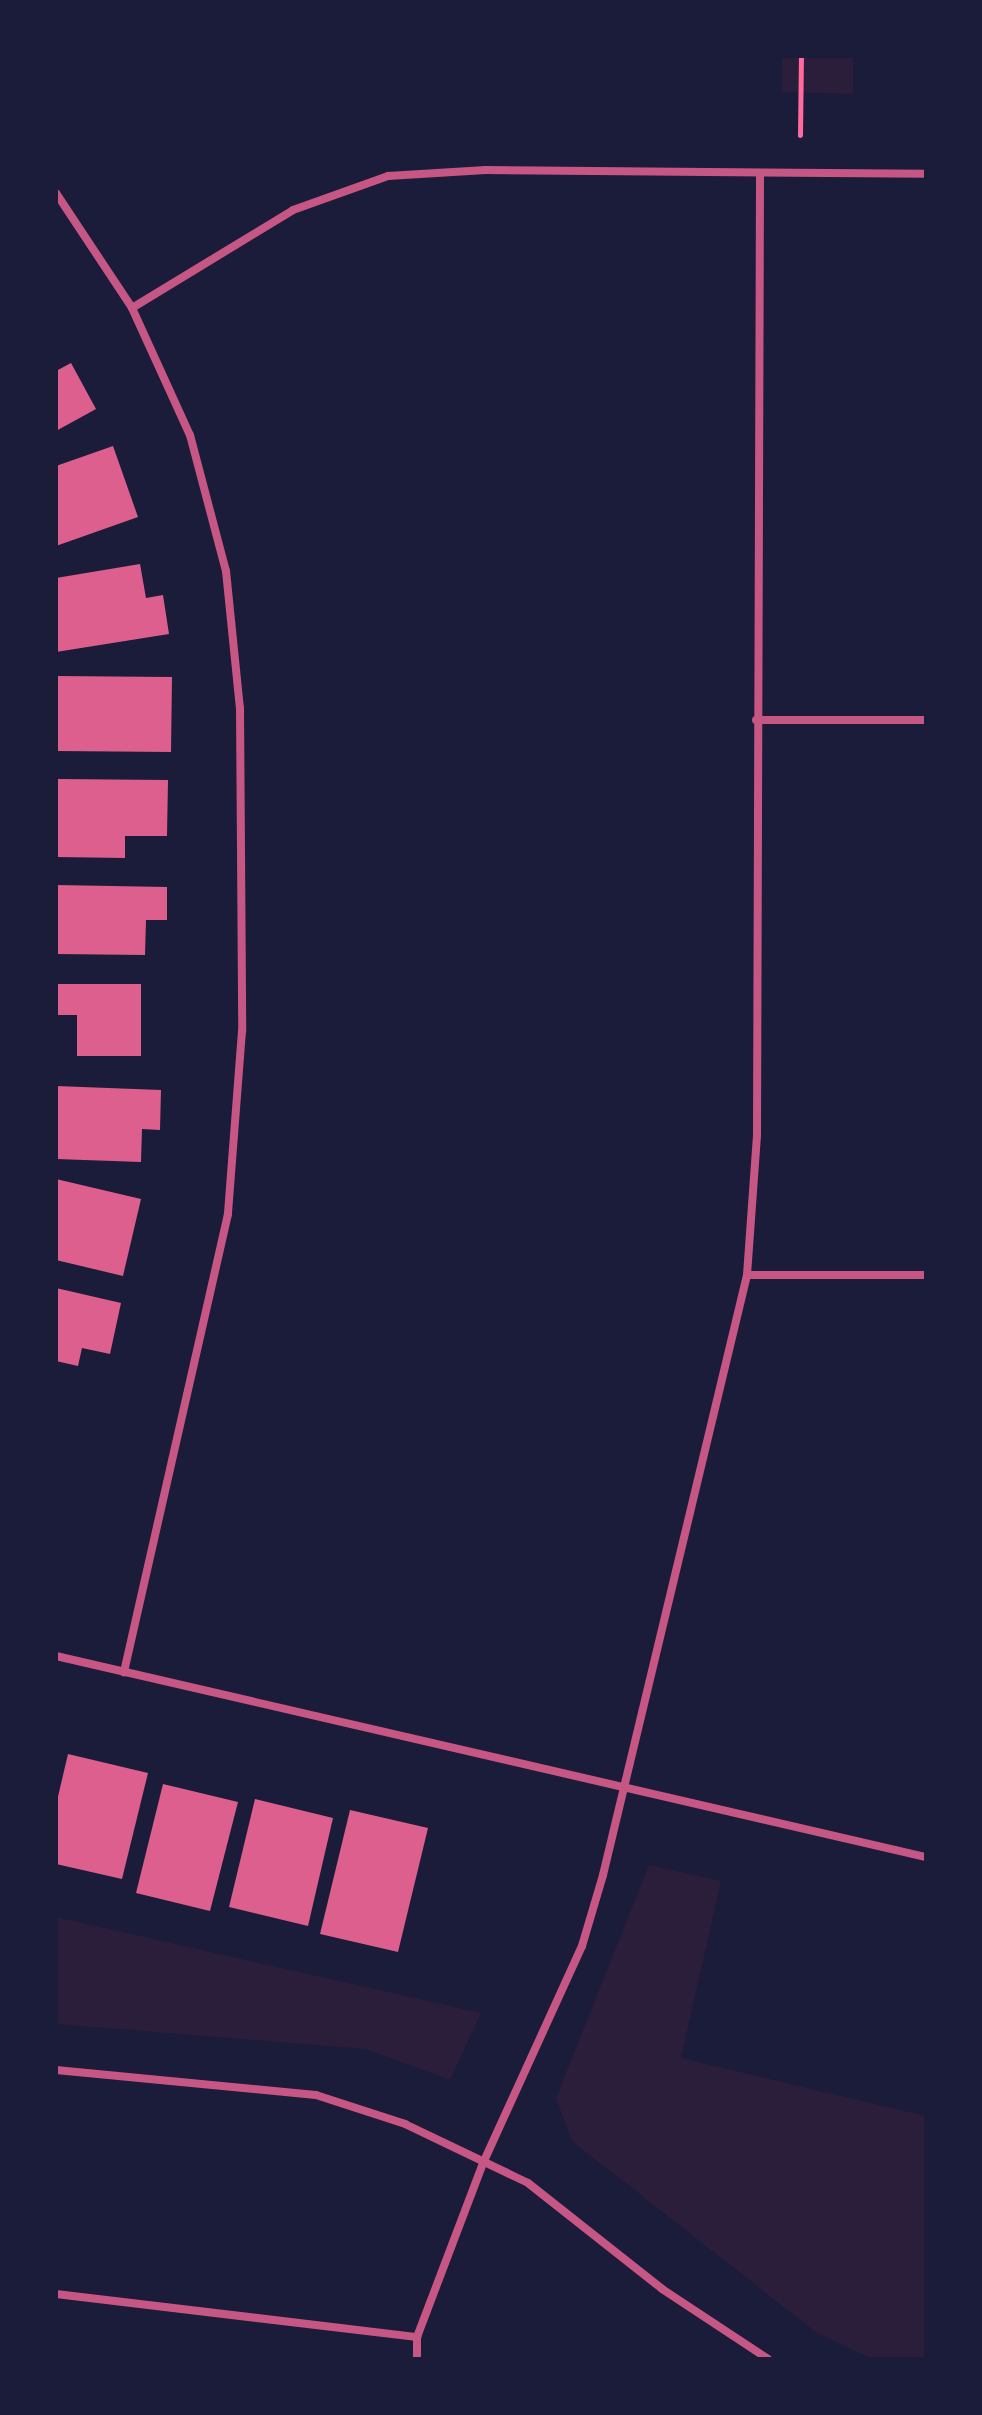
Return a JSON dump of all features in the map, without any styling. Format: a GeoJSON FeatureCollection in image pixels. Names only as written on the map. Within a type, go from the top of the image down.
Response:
{"type":"FeatureCollection","features":[{"type":"Feature","properties":{"kind":"street"},"geometry":{"type":"LineString","coordinates":[[132,308],[293,210],[388,176],[486,170],[926,174]]}},
{"type":"Feature","properties":{"kind":"street"},"geometry":{"type":"LineString","coordinates":[[417,2359],[417,2337],[484,2161],[582,1946],[747,1275],[757,1135],[760,174]]}},
{"type":"Feature","properties":{"kind":"street"},"geometry":{"type":"LineString","coordinates":[[56,193],[132,308],[190,435],[226,571],[240,708],[242,1031],[228,1214],[124,1672]]}},
{"type":"Feature","properties":{"kind":"street"},"geometry":{"type":"LineString","coordinates":[[756,720],[926,720]]}},
{"type":"Feature","properties":{"kind":"street"},"geometry":{"type":"LineString","coordinates":[[747,1275],[926,1275]]}},
{"type":"Feature","properties":{"kind":"street"},"geometry":{"type":"LineString","coordinates":[[56,1656],[926,1857]]}},
{"type":"Feature","properties":{"kind":"street"},"geometry":{"type":"LineString","coordinates":[[56,2070],[316,2095],[405,2124],[528,2183],[662,2289],[768,2359]]}},
{"type":"Feature","properties":{"kind":"street"},"geometry":{"type":"LineString","coordinates":[[56,2294],[417,2337]]}},
{"type":"Feature","properties":{"kind":"path"},"geometry":{"type":"LineString","coordinates":[[800,135],[801,56]]}},
{"type":"Feature","properties":{"kind":"shaded area"},"geometry":{"type":"Polygon","coordinates":[[[782,56],[853,56],[853,94],[782,92],[782,56]]]}},
{"type":"Feature","properties":{"kind":"shaded area"},"geometry":{"type":"Polygon","coordinates":[[[649,1865],[721,1881],[681,2058],[926,2116],[926,2359],[872,2359],[817,2333],[572,2141],[556,2098],[649,1865]]]}},
{"type":"Feature","properties":{"kind":"shaded area"},"geometry":{"type":"Polygon","coordinates":[[[56,1917],[481,2013],[450,2080],[366,2049],[56,2024],[56,1917]]]}},
{"type":"Feature","properties":{"kind":"building"},"geometry":{"type":"Polygon","coordinates":[[[71,363],[96,409],[56,431],[56,371],[71,363]]]}},
{"type":"Feature","properties":{"kind":"building"},"geometry":{"type":"Polygon","coordinates":[[[113,446],[138,517],[56,546],[56,466],[113,446]]]}},
{"type":"Feature","properties":{"kind":"building"},"geometry":{"type":"Polygon","coordinates":[[[140,564],[146,598],[163,595],[169,634],[56,652],[56,578],[140,564]]]}},
{"type":"Feature","properties":{"kind":"building"},"geometry":{"type":"Polygon","coordinates":[[[56,676],[172,677],[171,752],[56,751],[56,676]]]}},
{"type":"Feature","properties":{"kind":"building"},"geometry":{"type":"Polygon","coordinates":[[[56,779],[168,780],[167,836],[125,836],[125,858],[56,857],[56,779]]]}},
{"type":"Feature","properties":{"kind":"building"},"geometry":{"type":"Polygon","coordinates":[[[56,885],[167,887],[167,920],[146,920],[145,955],[56,954],[56,885]]]}},
{"type":"Feature","properties":{"kind":"building"},"geometry":{"type":"Polygon","coordinates":[[[56,984],[141,984],[141,1056],[77,1056],[77,1015],[56,1015],[56,984]]]}},
{"type":"Feature","properties":{"kind":"building"},"geometry":{"type":"Polygon","coordinates":[[[56,1086],[161,1090],[160,1130],[142,1129],[141,1162],[56,1159],[56,1086]]]}},
{"type":"Feature","properties":{"kind":"building"},"geometry":{"type":"Polygon","coordinates":[[[56,1179],[141,1199],[123,1276],[56,1260],[56,1179]]]}},
{"type":"Feature","properties":{"kind":"building"},"geometry":{"type":"Polygon","coordinates":[[[56,1288],[121,1303],[110,1354],[82,1348],[78,1366],[56,1361],[56,1288]]]}},
{"type":"Feature","properties":{"kind":"building"},"geometry":{"type":"Polygon","coordinates":[[[68,1754],[148,1773],[122,1879],[56,1864],[56,1805],[68,1754]]]}},
{"type":"Feature","properties":{"kind":"building"},"geometry":{"type":"Polygon","coordinates":[[[163,1784],[238,1802],[210,1911],[136,1893],[163,1784]]]}},
{"type":"Feature","properties":{"kind":"building"},"geometry":{"type":"Polygon","coordinates":[[[255,1799],[333,1818],[308,1926],[229,1907],[255,1799]]]}},
{"type":"Feature","properties":{"kind":"building"},"geometry":{"type":"Polygon","coordinates":[[[350,1810],[428,1828],[398,1952],[320,1934],[350,1810]]]}}]}
